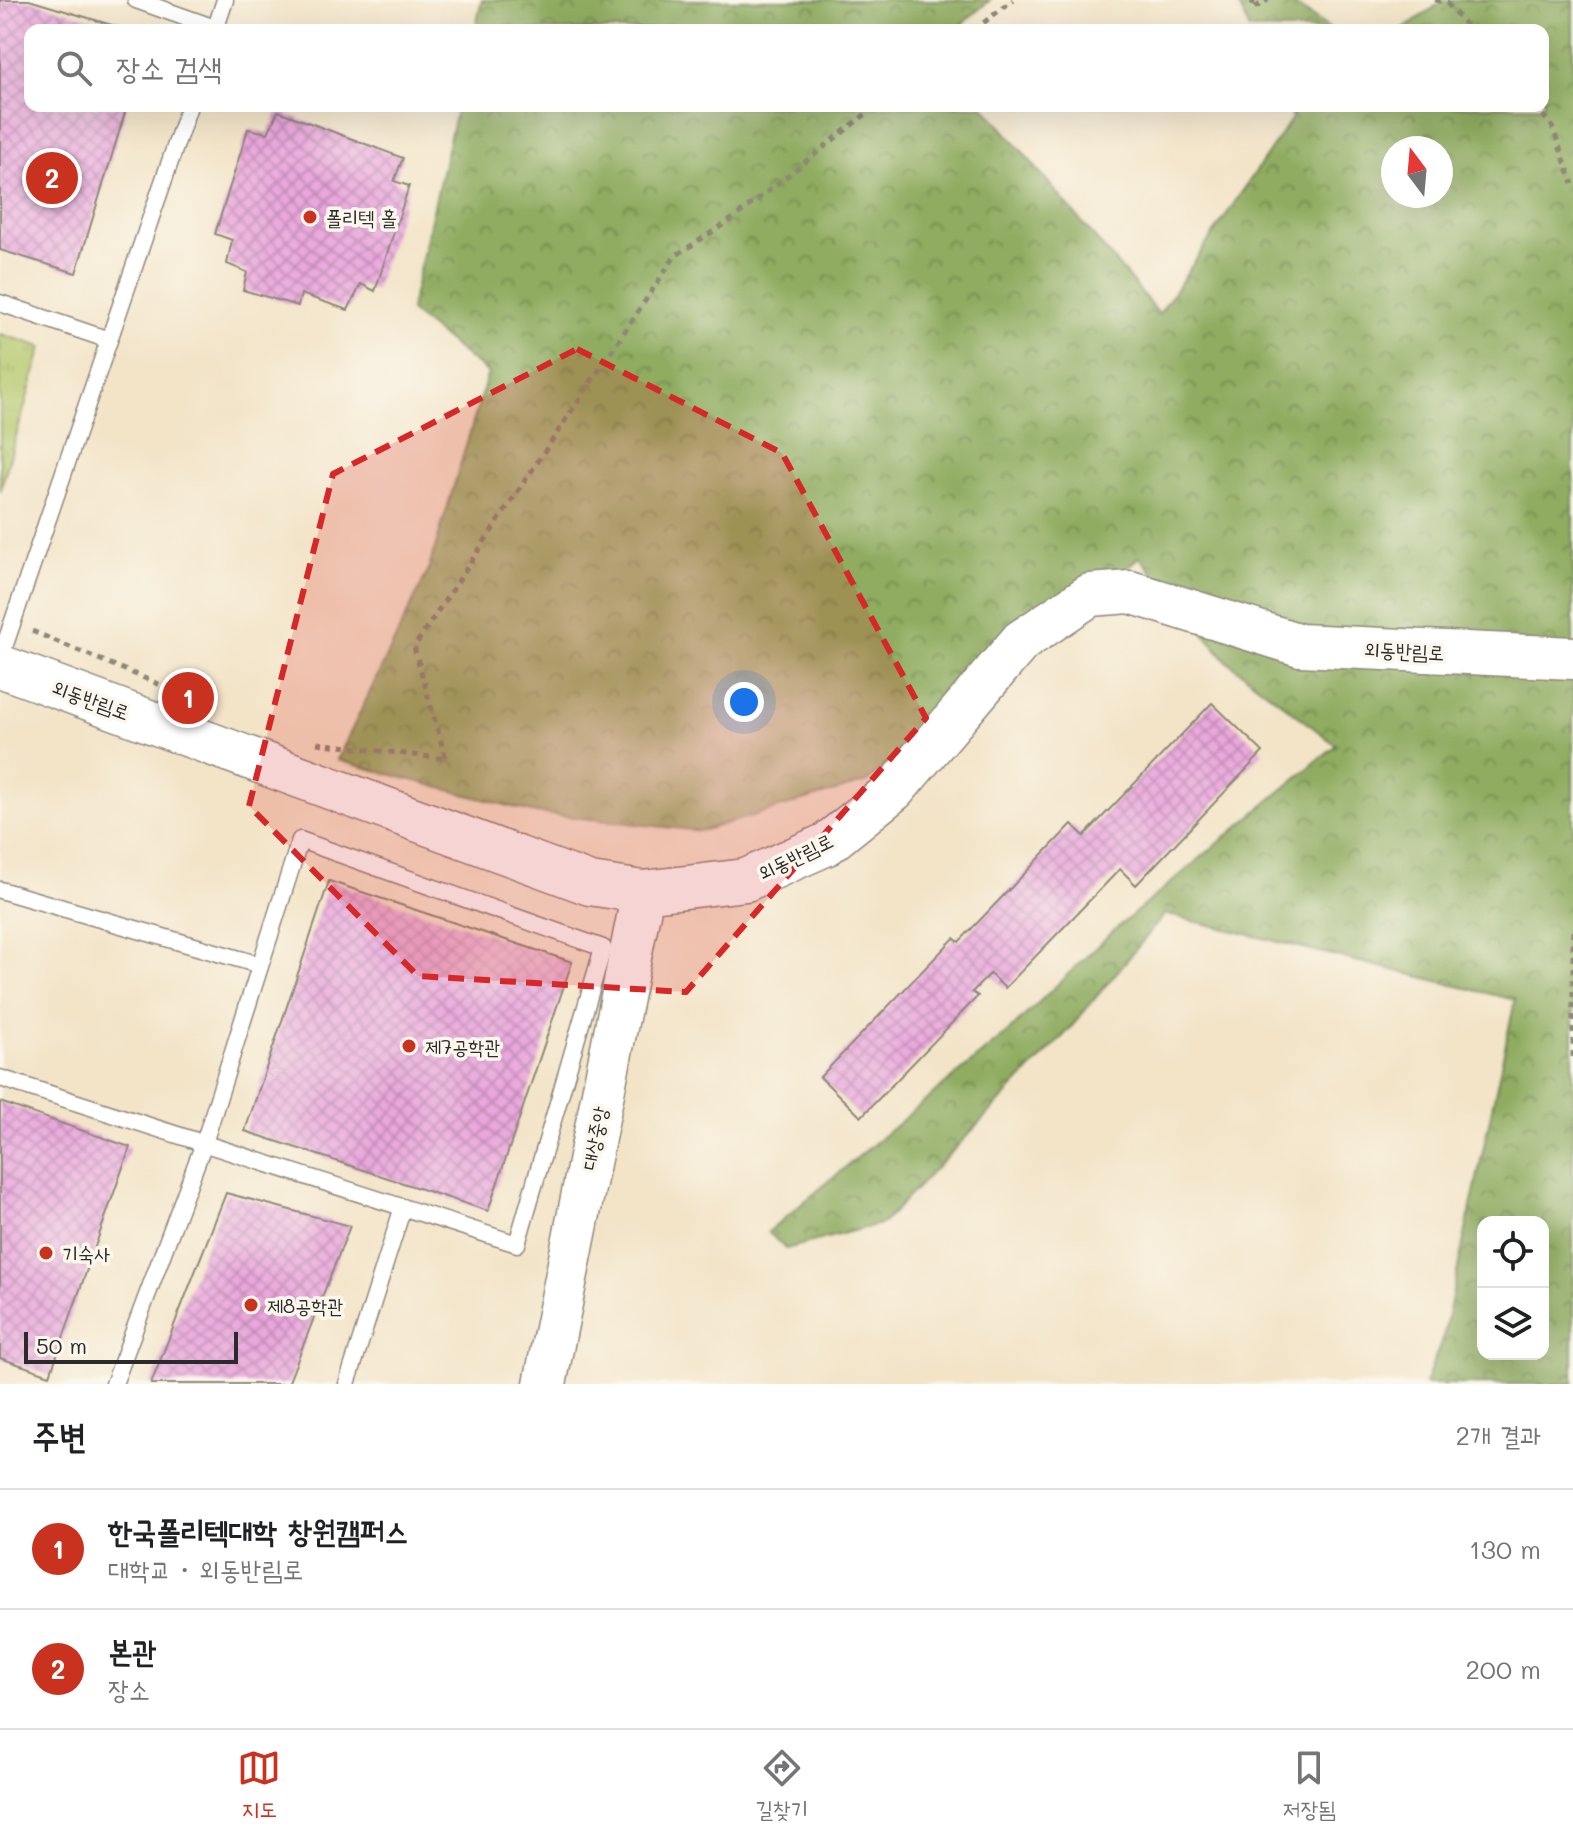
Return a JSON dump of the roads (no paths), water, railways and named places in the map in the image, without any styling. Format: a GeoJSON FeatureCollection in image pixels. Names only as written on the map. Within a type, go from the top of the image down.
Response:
{"type":"FeatureCollection","features":[{"type":"Feature","properties":{"kind":"street","name":"외동반림로"},"geometry":{"type":"LineString","coordinates":[[0,666],[590,884],[643,892],[746,880],[827,844],[894,790],[1021,641],[1090,595],[1130,592],[1300,645],[1573,658]]}},
{"type":"Feature","properties":{"kind":"street","name":"대상중앙"},"geometry":{"type":"LineString","coordinates":[[545,1384],[643,892]]}},
{"type":"Feature","properties":{"kind":"lane"},"geometry":{"type":"LineString","coordinates":[[136,0],[201,24]]}},
{"type":"Feature","properties":{"kind":"lane"},"geometry":{"type":"LineString","coordinates":[[217,24],[225,0]]}},
{"type":"Feature","properties":{"kind":"lane"},"geometry":{"type":"LineString","coordinates":[[0,659],[187,112]]}},
{"type":"Feature","properties":{"kind":"lane"},"geometry":{"type":"LineString","coordinates":[[0,303],[109,340]]}},
{"type":"Feature","properties":{"kind":"lane"},"geometry":{"type":"LineString","coordinates":[[0,1078],[204,1143],[517,1244],[603,948],[300,840],[204,1143],[114,1384]]}},
{"type":"Feature","properties":{"kind":"lane"},"geometry":{"type":"LineString","coordinates":[[0,890],[260,965]]}},
{"type":"Feature","properties":{"kind":"lane"},"geometry":{"type":"LineString","coordinates":[[347,1384],[403,1207]]}},
{"type":"Feature","properties":{"kind":"place","name":"본관"},"geometry":{"type":"Point","coordinates":[52,178]}},
{"type":"Feature","properties":{"kind":"place","name":"폴리텍 홀"},"geometry":{"type":"Point","coordinates":[310,217]}},
{"type":"Feature","properties":{"kind":"place","name":"한국폴리텍대학 창원캠퍼스"},"geometry":{"type":"Point","coordinates":[188,698]}},
{"type":"Feature","properties":{"kind":"place","name":"제7공학관"},"geometry":{"type":"Point","coordinates":[409,1046]}},
{"type":"Feature","properties":{"kind":"place","name":"기숙사"},"geometry":{"type":"Point","coordinates":[46,1253]}},
{"type":"Feature","properties":{"kind":"place","name":"제8공학관"},"geometry":{"type":"Point","coordinates":[251,1305]}}]}
